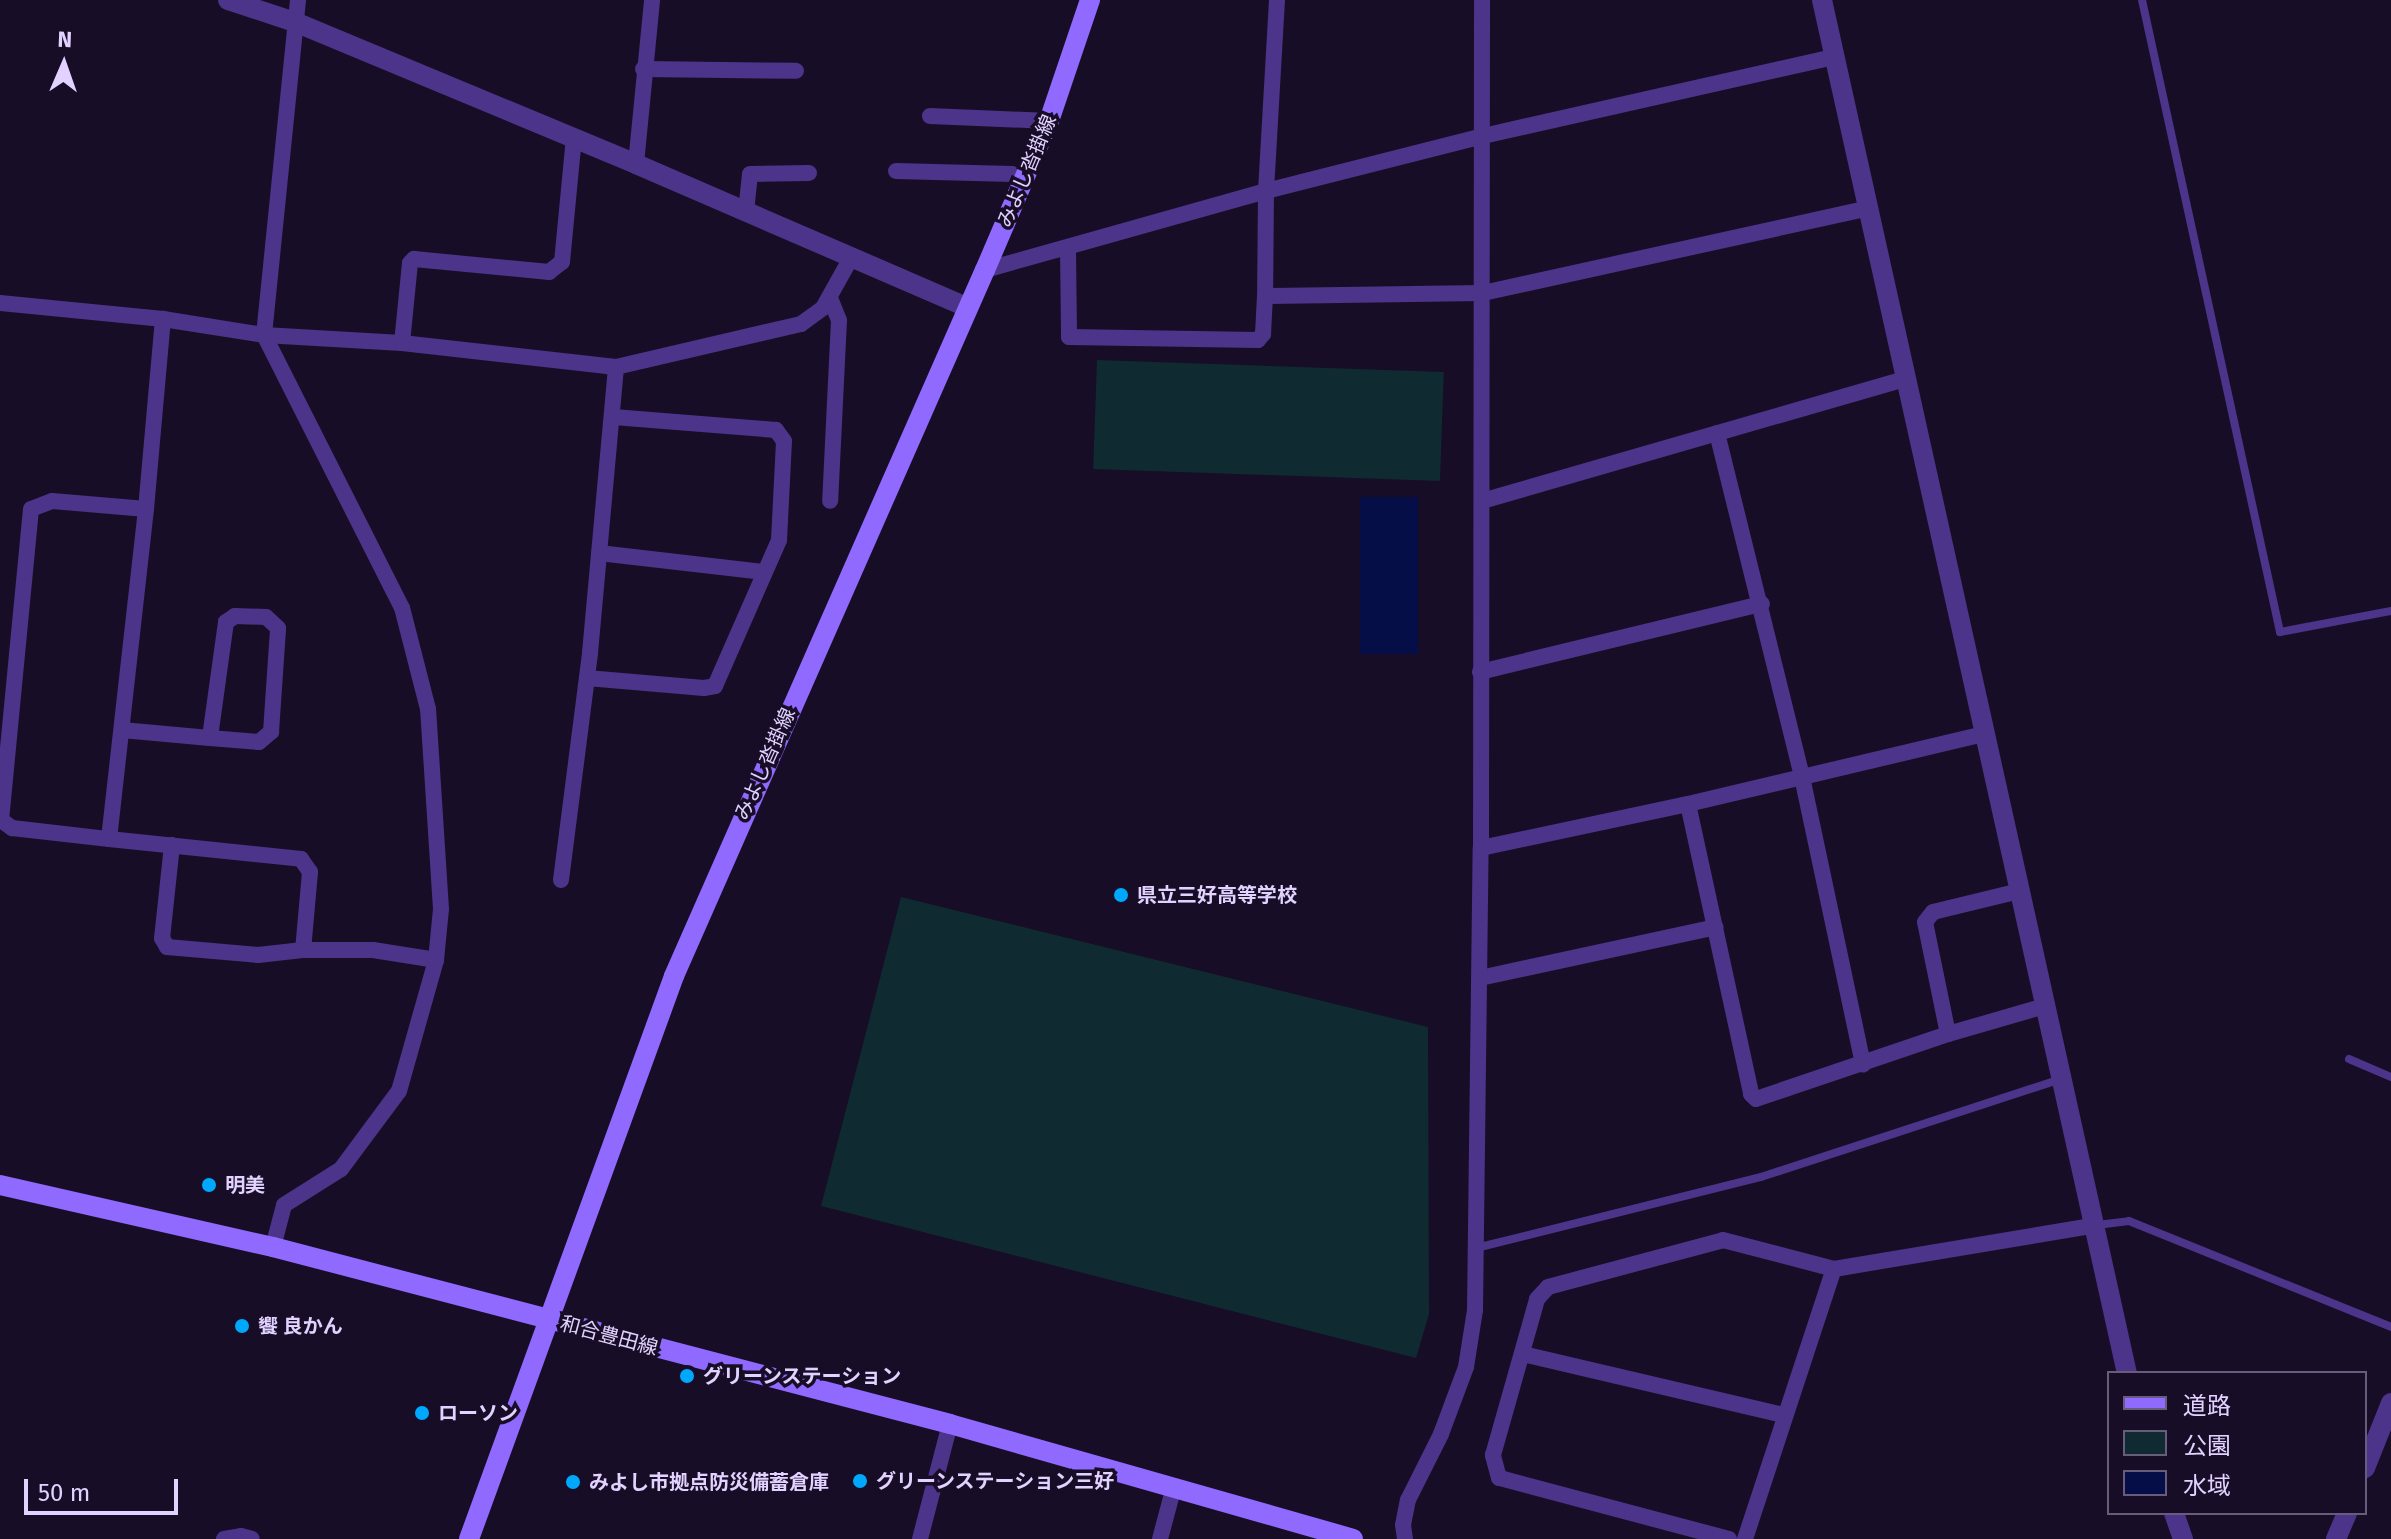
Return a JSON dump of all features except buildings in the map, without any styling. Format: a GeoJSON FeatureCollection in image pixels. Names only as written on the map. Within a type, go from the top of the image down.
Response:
{"type":"FeatureCollection","features":[{"type":"Feature","properties":{"kind":"main road","name":"みよし沓掛線"},"geometry":{"type":"LineString","coordinates":[[469,1539],[674,976],[1049,121],[1090,0]]}},
{"type":"Feature","properties":{"kind":"main road","name":"和合豊田線"},"geometry":{"type":"LineString","coordinates":[[0,1185],[273,1247],[950,1424],[1353,1539]]}},
{"type":"Feature","properties":{"kind":"street"},"geometry":{"type":"LineString","coordinates":[[228,0],[295,22],[636,164],[967,307]]}},
{"type":"Feature","properties":{"kind":"street"},"geometry":{"type":"LineString","coordinates":[[273,1247],[284,1205],[341,1169],[399,1091],[436,960],[440,895],[428,709],[402,608],[264,335],[298,0]]}},
{"type":"Feature","properties":{"kind":"street"},"geometry":{"type":"LineString","coordinates":[[636,164],[652,0]]}},
{"type":"Feature","properties":{"kind":"street"},"geometry":{"type":"LineString","coordinates":[[1068,250],[1069,337],[1258,340],[1263,334],[1266,191],[1277,0]]}},
{"type":"Feature","properties":{"kind":"street"},"geometry":{"type":"LineString","coordinates":[[1405,1539],[1403,1525],[1408,1500],[1441,1434],[1466,1367],[1475,1310],[1481,848],[1482,0]]}},
{"type":"Feature","properties":{"kind":"street"},"geometry":{"type":"LineString","coordinates":[[1822,0],[2127,1371]]}},
{"type":"Feature","properties":{"kind":"street"},"geometry":{"type":"LineString","coordinates":[[985,270],[1068,250],[1266,191],[1483,136],[1834,57]]}},
{"type":"Feature","properties":{"kind":"street"},"geometry":{"type":"LineString","coordinates":[[643,69],[796,71]]}},
{"type":"Feature","properties":{"kind":"street"},"geometry":{"type":"LineString","coordinates":[[930,116],[1038,117],[1049,121]]}},
{"type":"Feature","properties":{"kind":"street"},"geometry":{"type":"LineString","coordinates":[[402,343],[410,263],[414,259],[549,272],[562,262],[574,138]]}},
{"type":"Feature","properties":{"kind":"street"},"geometry":{"type":"LineString","coordinates":[[896,171],[1012,174],[1023,180]]}},
{"type":"Feature","properties":{"kind":"street"},"geometry":{"type":"LineString","coordinates":[[746,212],[750,174],[809,173]]}},
{"type":"Feature","properties":{"kind":"street"},"geometry":{"type":"LineString","coordinates":[[1265,296],[1483,293],[1869,208]]}},
{"type":"Feature","properties":{"kind":"street"},"geometry":{"type":"LineString","coordinates":[[0,303],[163,319],[264,335],[402,343],[616,367],[801,324],[815,316],[830,298],[851,258]]}},
{"type":"Feature","properties":{"kind":"street"},"geometry":{"type":"LineString","coordinates":[[830,298],[839,320],[830,501]]}},
{"type":"Feature","properties":{"kind":"street"},"geometry":{"type":"LineString","coordinates":[[109,839],[146,509],[163,319]]}},
{"type":"Feature","properties":{"kind":"street"},"geometry":{"type":"LineString","coordinates":[[561,880],[587,678],[614,417],[616,367]]}},
{"type":"Feature","properties":{"kind":"street"},"geometry":{"type":"LineString","coordinates":[[1482,501],[1905,379]]}},
{"type":"Feature","properties":{"kind":"street"},"geometry":{"type":"LineString","coordinates":[[587,678],[704,688],[715,686],[779,540],[784,441],[776,430],[614,417]]}},
{"type":"Feature","properties":{"kind":"street"},"geometry":{"type":"LineString","coordinates":[[1717,433],[1762,604],[1802,777],[1863,1065]]}},
{"type":"Feature","properties":{"kind":"street"},"geometry":{"type":"LineString","coordinates":[[146,509],[52,501],[31,509],[1,820],[12,828],[301,859],[308,864],[303,950]]}},
{"type":"Feature","properties":{"kind":"street"},"geometry":{"type":"LineString","coordinates":[[599,553],[764,572]]}},
{"type":"Feature","properties":{"kind":"street"},"geometry":{"type":"LineString","coordinates":[[1480,672],[1762,604]]}},
{"type":"Feature","properties":{"kind":"street"},"geometry":{"type":"LineString","coordinates":[[122,730],[210,738],[259,742],[271,732],[278,628],[266,617],[235,616],[226,622],[210,738]]}},
{"type":"Feature","properties":{"kind":"street"},"geometry":{"type":"LineString","coordinates":[[1481,848],[1688,804],[1985,734]]}},
{"type":"Feature","properties":{"kind":"street"},"geometry":{"type":"LineString","coordinates":[[1688,804],[1751,1094],[1756,1099],[1948,1034],[2045,1006]]}},
{"type":"Feature","properties":{"kind":"street"},"geometry":{"type":"LineString","coordinates":[[172,845],[162,938],[167,947],[258,955],[303,950],[373,950],[436,960]]}},
{"type":"Feature","properties":{"kind":"street"},"geometry":{"type":"LineString","coordinates":[[1948,1034],[1925,922],[1933,912],[2019,891]]}},
{"type":"Feature","properties":{"kind":"street"},"geometry":{"type":"LineString","coordinates":[[1480,978],[1716,927]]}},
{"type":"Feature","properties":{"kind":"street"},"geometry":{"type":"LineString","coordinates":[[1729,1539],[1499,1478],[1493,1455],[1537,1299],[1548,1287],[1723,1240],[1834,1269],[2096,1225]]}},
{"type":"Feature","properties":{"kind":"street"},"geometry":{"type":"LineString","coordinates":[[1745,1539],[1834,1269]]}},
{"type":"Feature","properties":{"kind":"street"},"geometry":{"type":"LineString","coordinates":[[1523,1354],[1784,1415]]}},
{"type":"Feature","properties":{"kind":"street"},"geometry":{"type":"LineString","coordinates":[[2367,1463],[2391,1403]]}},
{"type":"Feature","properties":{"kind":"street"},"geometry":{"type":"LineString","coordinates":[[920,1539],[950,1424]]}},
{"type":"Feature","properties":{"kind":"street"},"geometry":{"type":"LineString","coordinates":[[1160,1539],[1173,1490]]}},
{"type":"Feature","properties":{"kind":"street"},"geometry":{"type":"LineString","coordinates":[[2175,1515],[2183,1539]]}},
{"type":"Feature","properties":{"kind":"street"},"geometry":{"type":"LineString","coordinates":[[2336,1539],[2346,1515]]}},
{"type":"Feature","properties":{"kind":"street"},"geometry":{"type":"LineString","coordinates":[[224,1539],[241,1536],[252,1539]]}},
{"type":"Feature","properties":{"kind":"lane"},"geometry":{"type":"LineString","coordinates":[[2142,0],[2280,632],[2391,611]]}},
{"type":"Feature","properties":{"kind":"lane"},"geometry":{"type":"LineString","coordinates":[[2349,1059],[2391,1077]]}},
{"type":"Feature","properties":{"kind":"lane"},"geometry":{"type":"LineString","coordinates":[[1476,1248],[1761,1177],[2062,1079]]}},
{"type":"Feature","properties":{"kind":"lane"},"geometry":{"type":"LineString","coordinates":[[2096,1225],[2129,1221],[2391,1327]]}},
{"type":"Feature","properties":{"kind":"green space"},"geometry":{"type":"Polygon","coordinates":[[[1097,360],[1444,372],[1440,481],[1093,469],[1097,360]]]}},
{"type":"Feature","properties":{"kind":"green space"},"geometry":{"type":"Polygon","coordinates":[[[901,897],[1428,1027],[1429,1314],[1416,1358],[821,1206],[901,897]]]}},
{"type":"Feature","properties":{"kind":"water"},"geometry":{"type":"Polygon","coordinates":[[[1360,497],[1418,497],[1418,654],[1360,654],[1360,497]]]}},
{"type":"Feature","properties":{"kind":"place","name":"県立三好高等学校"},"geometry":{"type":"Point","coordinates":[1121,895]}},
{"type":"Feature","properties":{"kind":"place","name":"明美"},"geometry":{"type":"Point","coordinates":[209,1185]}},
{"type":"Feature","properties":{"kind":"place","name":"饗 良かん"},"geometry":{"type":"Point","coordinates":[242,1326]}},
{"type":"Feature","properties":{"kind":"place","name":"グリーンステーション"},"geometry":{"type":"Point","coordinates":[687,1376]}},
{"type":"Feature","properties":{"kind":"place","name":"ローソン"},"geometry":{"type":"Point","coordinates":[422,1413]}},
{"type":"Feature","properties":{"kind":"place","name":"グリーンステーション三好"},"geometry":{"type":"Point","coordinates":[860,1481]}},
{"type":"Feature","properties":{"kind":"place","name":"みよし市拠点防災備蓄倉庫"},"geometry":{"type":"Point","coordinates":[573,1482]}}]}
